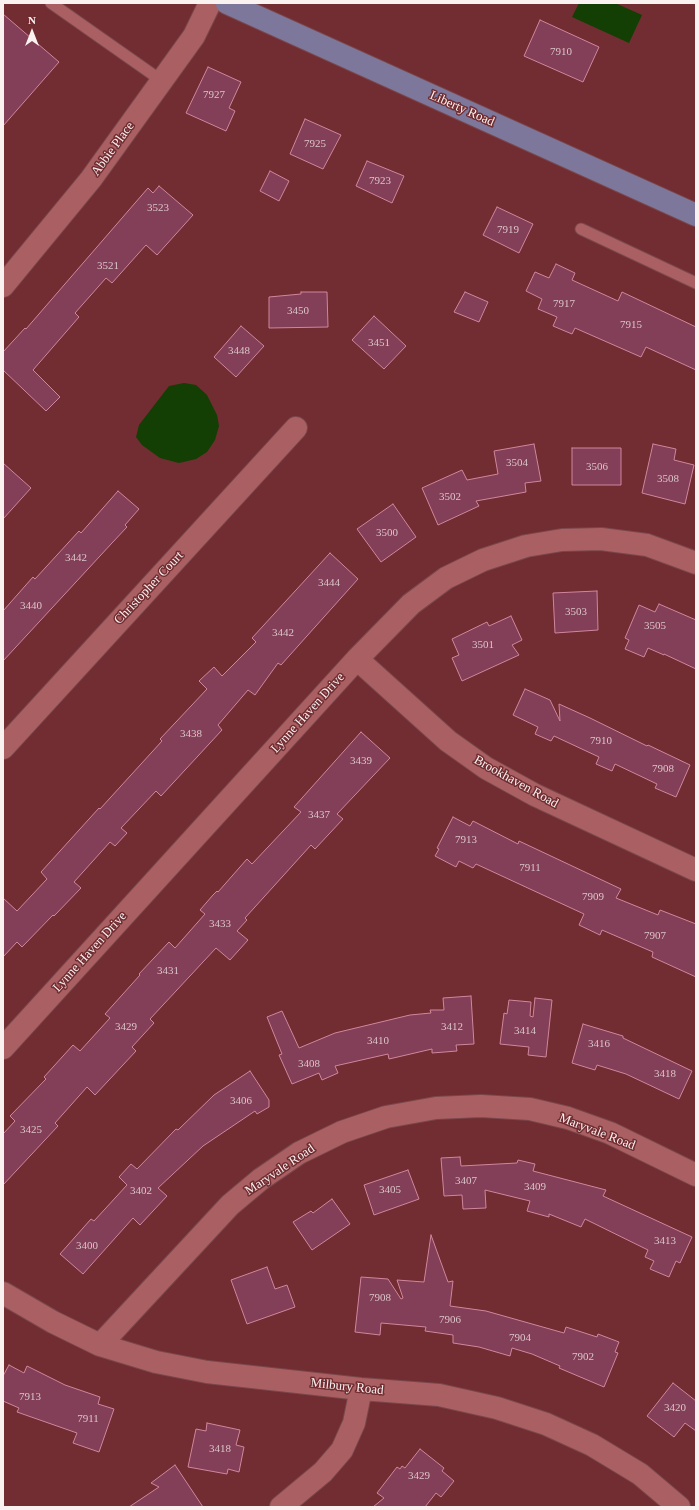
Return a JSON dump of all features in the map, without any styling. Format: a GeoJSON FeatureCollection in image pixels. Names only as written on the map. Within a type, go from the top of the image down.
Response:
{"type":"FeatureCollection","features":[{"type":"Feature","properties":{"kind":"main road","name":"Liberty Road"},"geometry":{"type":"LineString","coordinates":[[227,3],[696,215]]}},
{"type":"Feature","properties":{"kind":"street","name":"Abbie Place"},"geometry":{"type":"LineString","coordinates":[[3,286],[91,179],[194,36],[210,3]]}},
{"type":"Feature","properties":{"kind":"street","name":"Christopher Court"},"geometry":{"type":"LineString","coordinates":[[3,748],[296,428]]}},
{"type":"Feature","properties":{"kind":"street","name":"Lynne Haven Drive"},"geometry":{"type":"LineString","coordinates":[[3,1048],[357,659],[410,604],[446,578],[483,560],[526,546],[562,540],[602,539],[646,545],[696,563]]}},
{"type":"Feature","properties":{"kind":"street","name":"Brookhaven Road"},"geometry":{"type":"LineString","coordinates":[[357,659],[448,741],[486,768],[535,795],[696,870]]}},
{"type":"Feature","properties":{"kind":"street","name":"Maryvale Road"},"geometry":{"type":"LineString","coordinates":[[100,1345],[230,1205],[261,1179],[299,1153],[342,1132],[386,1117],[436,1108],[481,1106],[530,1109],[568,1118],[610,1133],[696,1175]]}},
{"type":"Feature","properties":{"kind":"street","name":"Milbury Road"},"geometry":{"type":"LineString","coordinates":[[3,1293],[53,1322],[100,1345],[156,1362],[207,1372],[439,1395],[497,1408],[546,1424],[592,1445],[640,1474],[679,1507]]}},
{"type":"Feature","properties":{"kind":"street"},"geometry":{"type":"LineString","coordinates":[[281,1507],[324,1472],[342,1450],[354,1423],[361,1388]]}},
{"type":"Feature","properties":{"kind":"lane"},"geometry":{"type":"LineString","coordinates":[[52,3],[162,81]]}},
{"type":"Feature","properties":{"kind":"lane"},"geometry":{"type":"LineString","coordinates":[[581,229],[696,283]]}},
{"type":"Feature","properties":{"kind":"shaded area"},"geometry":{"type":"Polygon","coordinates":[[[579,3],[615,3],[642,15],[629,43],[572,17],[579,3]]]}},
{"type":"Feature","properties":{"kind":"shaded area"},"geometry":{"type":"Polygon","coordinates":[[[184,383],[196,385],[207,395],[217,415],[219,426],[215,440],[207,452],[196,459],[179,463],[160,458],[142,445],[136,437],[139,425],[169,386],[184,383]]]}},
{"type":"Feature","properties":{"kind":"building"},"geometry":{"type":"Polygon","coordinates":[[[3,14],[59,62],[3,126],[3,14]]]}},
{"type":"Feature","properties":{"kind":"building"},"geometry":{"type":"Polygon","coordinates":[[[540,20],[599,47],[583,82],[524,56],[540,20]]]}},
{"type":"Feature","properties":{"kind":"building"},"geometry":{"type":"Polygon","coordinates":[[[208,67],[241,82],[229,108],[235,111],[226,131],[186,113],[208,67]]]}},
{"type":"Feature","properties":{"kind":"building"},"geometry":{"type":"Polygon","coordinates":[[[305,119],[341,135],[323,169],[290,154],[305,119]]]}},
{"type":"Feature","properties":{"kind":"building"},"geometry":{"type":"Polygon","coordinates":[[[367,161],[404,176],[392,203],[356,186],[367,161]]]}},
{"type":"Feature","properties":{"kind":"building"},"geometry":{"type":"Polygon","coordinates":[[[270,171],[289,181],[279,201],[260,191],[270,171]]]}},
{"type":"Feature","properties":{"kind":"building"},"geometry":{"type":"Polygon","coordinates":[[[159,186],[193,215],[157,255],[146,245],[112,283],[106,278],[75,313],[79,317],[33,370],[60,397],[46,411],[3,370],[3,352],[25,328],[26,329],[148,188],[153,193],[159,186]]]}},
{"type":"Feature","properties":{"kind":"building"},"geometry":{"type":"Polygon","coordinates":[[[497,207],[533,224],[519,253],[483,235],[497,207]]]}},
{"type":"Feature","properties":{"kind":"building"},"geometry":{"type":"Polygon","coordinates":[[[556,264],[575,273],[572,280],[618,301],[622,292],[696,327],[696,370],[646,347],[641,357],[575,328],[572,334],[553,326],[557,317],[538,309],[542,299],[526,291],[535,272],[549,278],[556,264]]]}},
{"type":"Feature","properties":{"kind":"building"},"geometry":{"type":"Polygon","coordinates":[[[301,292],[327,292],[328,327],[269,328],[269,297],[301,294],[301,292]]]}},
{"type":"Feature","properties":{"kind":"building"},"geometry":{"type":"Polygon","coordinates":[[[465,292],[488,302],[479,322],[454,312],[465,292]]]}},
{"type":"Feature","properties":{"kind":"building"},"geometry":{"type":"Polygon","coordinates":[[[374,316],[406,346],[384,369],[352,340],[374,316]]]}},
{"type":"Feature","properties":{"kind":"building"},"geometry":{"type":"Polygon","coordinates":[[[241,326],[264,346],[236,377],[214,357],[241,326]]]}},
{"type":"Feature","properties":{"kind":"building"},"geometry":{"type":"Polygon","coordinates":[[[534,444],[541,481],[525,483],[526,492],[476,501],[479,506],[438,525],[422,488],[462,470],[467,480],[498,474],[494,451],[534,444]]]}},
{"type":"Feature","properties":{"kind":"building"},"geometry":{"type":"Polygon","coordinates":[[[653,444],[676,449],[674,460],[694,465],[685,504],[642,493],[653,444]]]}},
{"type":"Feature","properties":{"kind":"building"},"geometry":{"type":"Polygon","coordinates":[[[572,448],[621,448],[621,485],[572,485],[572,448]]]}},
{"type":"Feature","properties":{"kind":"building"},"geometry":{"type":"Polygon","coordinates":[[[3,463],[31,488],[3,519],[3,463]]]}},
{"type":"Feature","properties":{"kind":"building"},"geometry":{"type":"Polygon","coordinates":[[[118,491],[139,509],[125,525],[127,527],[3,661],[3,611],[33,577],[35,579],[79,531],[81,533],[118,491]]]}},
{"type":"Feature","properties":{"kind":"building"},"geometry":{"type":"Polygon","coordinates":[[[393,504],[416,537],[381,562],[357,529],[393,504]]]}},
{"type":"Feature","properties":{"kind":"building"},"geometry":{"type":"Polygon","coordinates":[[[330,553],[358,579],[281,665],[278,663],[255,695],[248,690],[218,725],[222,730],[161,796],[156,791],[121,828],[127,833],[115,846],[110,842],[74,882],[81,888],[22,947],[17,942],[3,957],[3,898],[17,911],[47,879],[41,872],[162,741],[160,739],[207,689],[199,681],[214,667],[222,676],[256,642],[252,638],[330,553]]]}},
{"type":"Feature","properties":{"kind":"building"},"geometry":{"type":"Polygon","coordinates":[[[597,591],[598,630],[555,633],[553,593],[597,591]]]}},
{"type":"Feature","properties":{"kind":"building"},"geometry":{"type":"Polygon","coordinates":[[[659,604],[696,620],[696,669],[648,648],[644,657],[625,649],[629,640],[625,638],[639,605],[655,612],[659,604]]]}},
{"type":"Feature","properties":{"kind":"building"},"geometry":{"type":"Polygon","coordinates":[[[511,616],[522,640],[512,645],[519,655],[462,681],[452,658],[459,655],[452,639],[487,622],[489,626],[511,616]]]}},
{"type":"Feature","properties":{"kind":"building"},"geometry":{"type":"Polygon","coordinates":[[[525,689],[550,700],[560,721],[559,704],[690,765],[676,797],[655,788],[657,784],[615,764],[612,771],[596,764],[599,757],[554,736],[551,741],[535,734],[538,727],[513,715],[525,689]]]}},
{"type":"Feature","properties":{"kind":"building"},"geometry":{"type":"Polygon","coordinates":[[[361,732],[390,758],[337,814],[343,819],[315,849],[311,845],[245,918],[247,920],[237,931],[248,940],[230,960],[216,948],[150,1019],[154,1023],[132,1047],[136,1051],[95,1095],[87,1087],[55,1123],[58,1126],[3,1185],[3,1134],[15,1121],[10,1116],[46,1079],[44,1077],[73,1045],[80,1051],[110,1018],[105,1014],[169,942],[175,948],[205,914],[200,910],[247,859],[252,864],[301,812],[294,807],[361,732]]]}},
{"type":"Feature","properties":{"kind":"building"},"geometry":{"type":"Polygon","coordinates":[[[453,817],[470,826],[473,821],[518,844],[519,841],[621,889],[616,898],[658,915],[660,910],[696,924],[696,977],[652,957],[653,952],[602,930],[600,935],[579,925],[584,914],[476,864],[473,868],[459,861],[456,867],[435,856],[439,849],[437,848],[453,817]]]}},
{"type":"Feature","properties":{"kind":"building"},"geometry":{"type":"Polygon","coordinates":[[[471,996],[474,1044],[456,1045],[457,1051],[432,1053],[432,1049],[389,1059],[388,1054],[335,1066],[338,1073],[322,1080],[319,1073],[292,1084],[279,1055],[282,1054],[267,1017],[282,1011],[299,1048],[335,1033],[410,1015],[431,1013],[430,1010],[444,1010],[443,998],[471,996]]]}},
{"type":"Feature","properties":{"kind":"building"},"geometry":{"type":"Polygon","coordinates":[[[535,998],[552,1000],[546,1057],[528,1055],[529,1047],[500,1044],[504,1013],[507,1014],[509,1000],[531,1002],[530,1016],[533,1017],[535,998]]]}},
{"type":"Feature","properties":{"kind":"building"},"geometry":{"type":"Polygon","coordinates":[[[583,1024],[623,1036],[623,1038],[692,1071],[679,1099],[626,1074],[597,1065],[595,1070],[572,1063],[583,1024]]]}},
{"type":"Feature","properties":{"kind":"building"},"geometry":{"type":"Polygon","coordinates":[[[250,1071],[269,1100],[269,1107],[257,1114],[255,1111],[203,1146],[158,1188],[167,1196],[140,1225],[133,1218],[83,1274],[60,1254],[91,1219],[94,1221],[127,1185],[119,1177],[131,1164],[137,1169],[176,1129],[178,1130],[214,1095],[250,1071]]]}},
{"type":"Feature","properties":{"kind":"building"},"geometry":{"type":"Polygon","coordinates":[[[460,1157],[461,1166],[517,1163],[518,1160],[535,1164],[533,1171],[606,1190],[603,1196],[692,1237],[680,1263],[676,1261],[669,1277],[650,1269],[654,1261],[645,1257],[648,1250],[585,1219],[581,1227],[549,1214],[549,1217],[527,1211],[530,1201],[485,1190],[486,1208],[463,1209],[462,1195],[444,1196],[441,1158],[460,1157]]]}},
{"type":"Feature","properties":{"kind":"building"},"geometry":{"type":"Polygon","coordinates":[[[408,1170],[419,1199],[374,1215],[364,1185],[408,1170]]]}},
{"type":"Feature","properties":{"kind":"building"},"geometry":{"type":"Polygon","coordinates":[[[332,1199],[350,1224],[312,1250],[293,1222],[311,1211],[313,1213],[332,1199]]]}},
{"type":"Feature","properties":{"kind":"building"},"geometry":{"type":"Polygon","coordinates":[[[431,1235],[448,1282],[453,1281],[450,1306],[486,1311],[564,1333],[566,1327],[597,1337],[598,1334],[619,1342],[615,1352],[618,1353],[604,1387],[559,1368],[560,1366],[532,1354],[512,1348],[510,1356],[479,1347],[453,1343],[453,1335],[425,1331],[426,1327],[381,1323],[380,1335],[355,1332],[361,1277],[388,1279],[401,1299],[403,1298],[397,1280],[424,1282],[431,1235]]]}},
{"type":"Feature","properties":{"kind":"building"},"geometry":{"type":"Polygon","coordinates":[[[267,1267],[275,1289],[287,1285],[295,1307],[247,1324],[231,1280],[267,1267]]]}},
{"type":"Feature","properties":{"kind":"building"},"geometry":{"type":"Polygon","coordinates":[[[9,1365],[24,1373],[27,1366],[65,1385],[100,1397],[98,1404],[114,1409],[99,1452],[73,1443],[77,1433],[17,1412],[19,1408],[3,1401],[3,1376],[9,1365]]]}},
{"type":"Feature","properties":{"kind":"building"},"geometry":{"type":"Polygon","coordinates":[[[673,1383],[696,1401],[696,1431],[685,1423],[674,1437],[647,1416],[673,1383]]]}},
{"type":"Feature","properties":{"kind":"building"},"geometry":{"type":"Polygon","coordinates":[[[207,1423],[240,1430],[236,1445],[244,1447],[239,1472],[228,1469],[227,1474],[188,1467],[196,1429],[206,1431],[207,1423]]]}},
{"type":"Feature","properties":{"kind":"building"},"geometry":{"type":"Polygon","coordinates":[[[420,1449],[444,1468],[442,1471],[454,1481],[441,1497],[436,1493],[425,1507],[373,1507],[384,1498],[377,1493],[397,1467],[400,1469],[402,1466],[405,1468],[420,1449]]]}},
{"type":"Feature","properties":{"kind":"building"},"geometry":{"type":"Polygon","coordinates":[[[175,1465],[203,1507],[129,1507],[159,1487],[151,1483],[175,1465]]]}}]}
